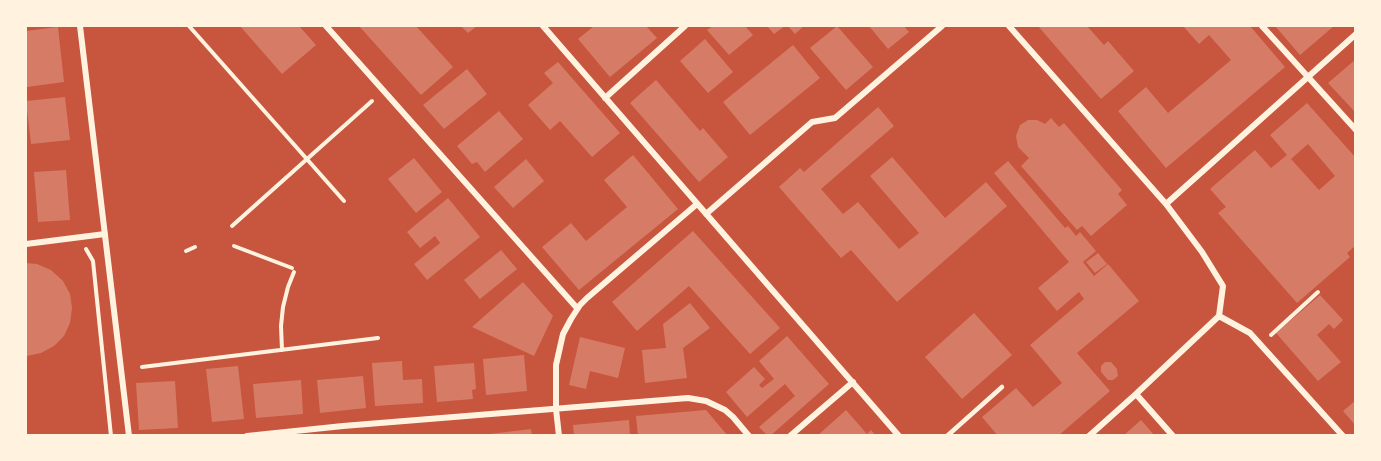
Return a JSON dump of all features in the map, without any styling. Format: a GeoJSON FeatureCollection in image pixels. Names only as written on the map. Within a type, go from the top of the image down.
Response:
{"type":"FeatureCollection","features":[{"type":"Feature","properties":{"kind":"street"},"geometry":{"type":"LineString","coordinates":[[80,26],[129,435]]}},
{"type":"Feature","properties":{"kind":"street"},"geometry":{"type":"LineString","coordinates":[[326,26],[577,309]]}},
{"type":"Feature","properties":{"kind":"street"},"geometry":{"type":"LineString","coordinates":[[543,26],[900,435]]}},
{"type":"Feature","properties":{"kind":"street"},"geometry":{"type":"LineString","coordinates":[[605,98],[685,26]]}},
{"type":"Feature","properties":{"kind":"street"},"geometry":{"type":"LineString","coordinates":[[706,214],[812,122],[835,118],[942,26]]}},
{"type":"Feature","properties":{"kind":"street"},"geometry":{"type":"LineString","coordinates":[[1009,26],[1166,204],[1202,252],[1223,286],[1219,316],[1089,435]]}},
{"type":"Feature","properties":{"kind":"street"},"geometry":{"type":"LineString","coordinates":[[1262,26],[1356,130]]}},
{"type":"Feature","properties":{"kind":"street"},"geometry":{"type":"LineString","coordinates":[[1166,204],[1356,34]]}},
{"type":"Feature","properties":{"kind":"street"},"geometry":{"type":"LineString","coordinates":[[559,435],[556,409],[558,353],[563,334],[577,309],[697,204]]}},
{"type":"Feature","properties":{"kind":"street"},"geometry":{"type":"LineString","coordinates":[[26,244],[105,234]]}},
{"type":"Feature","properties":{"kind":"street"},"geometry":{"type":"LineString","coordinates":[[1219,316],[1250,333],[1343,435]]}},
{"type":"Feature","properties":{"kind":"street"},"geometry":{"type":"LineString","coordinates":[[790,435],[853,382]]}},
{"type":"Feature","properties":{"kind":"street"},"geometry":{"type":"LineString","coordinates":[[1136,394],[1173,435]]}},
{"type":"Feature","properties":{"kind":"street"},"geometry":{"type":"LineString","coordinates":[[250,435],[694,398],[713,403],[725,410],[749,435]]}},
{"type":"Feature","properties":{"kind":"street"},"geometry":{"type":"LineString","coordinates":[[344,426],[344,435]]}},
{"type":"Feature","properties":{"kind":"lane"},"geometry":{"type":"LineString","coordinates":[[947,435],[1002,387]]}},
{"type":"Feature","properties":{"kind":"path"},"geometry":{"type":"LineString","coordinates":[[189,26],[344,201]]}},
{"type":"Feature","properties":{"kind":"path"},"geometry":{"type":"LineString","coordinates":[[232,226],[372,101]]}},
{"type":"Feature","properties":{"kind":"path"},"geometry":{"type":"LineString","coordinates":[[234,246],[293,270],[283,307],[282,350]]}},
{"type":"Feature","properties":{"kind":"path"},"geometry":{"type":"LineString","coordinates":[[186,251],[195,247]]}},
{"type":"Feature","properties":{"kind":"path"},"geometry":{"type":"LineString","coordinates":[[86,249],[93,261],[111,435]]}},
{"type":"Feature","properties":{"kind":"path"},"geometry":{"type":"LineString","coordinates":[[1271,335],[1318,292]]}},
{"type":"Feature","properties":{"kind":"path"},"geometry":{"type":"LineString","coordinates":[[142,367],[378,338]]}},
{"type":"Feature","properties":{"kind":"building"},"geometry":{"type":"Polygon","coordinates":[[[240,26],[299,26],[316,45],[282,74],[240,26]]]}},
{"type":"Feature","properties":{"kind":"building"},"geometry":{"type":"Polygon","coordinates":[[[359,26],[416,26],[453,67],[421,95],[359,26]]]}},
{"type":"Feature","properties":{"kind":"building"},"geometry":{"type":"Polygon","coordinates":[[[461,26],[477,26],[468,33],[461,26]]]}},
{"type":"Feature","properties":{"kind":"building"},"geometry":{"type":"Polygon","coordinates":[[[594,26],[646,26],[657,38],[610,77],[578,39],[594,26]]]}},
{"type":"Feature","properties":{"kind":"building"},"geometry":{"type":"Polygon","coordinates":[[[713,26],[745,26],[753,35],[729,55],[707,30],[713,26]]]}},
{"type":"Feature","properties":{"kind":"building"},"geometry":{"type":"Polygon","coordinates":[[[767,26],[785,26],[774,34],[767,26]]]}},
{"type":"Feature","properties":{"kind":"building"},"geometry":{"type":"Polygon","coordinates":[[[788,26],[804,26],[795,34],[788,26]]]}},
{"type":"Feature","properties":{"kind":"building"},"geometry":{"type":"Polygon","coordinates":[[[837,26],[873,67],[846,90],[810,48],[837,26]]]}},
{"type":"Feature","properties":{"kind":"building"},"geometry":{"type":"Polygon","coordinates":[[[869,26],[904,26],[909,32],[888,49],[869,26]]]}},
{"type":"Feature","properties":{"kind":"building"},"geometry":{"type":"Polygon","coordinates":[[[1038,26],[1087,26],[1104,45],[1108,41],[1134,71],[1101,99],[1038,26]]]}},
{"type":"Feature","properties":{"kind":"building"},"geometry":{"type":"Polygon","coordinates":[[[1183,26],[1250,26],[1285,67],[1166,168],[1118,111],[1146,87],[1168,113],[1231,60],[1209,35],[1199,44],[1183,26]]]}},
{"type":"Feature","properties":{"kind":"building"},"geometry":{"type":"Polygon","coordinates":[[[1275,26],[1334,26],[1300,55],[1275,26]]]}},
{"type":"Feature","properties":{"kind":"building"},"geometry":{"type":"Polygon","coordinates":[[[58,27],[64,82],[27,87],[26,31],[58,27]]]}},
{"type":"Feature","properties":{"kind":"building"},"geometry":{"type":"Polygon","coordinates":[[[705,39],[733,72],[708,93],[680,61],[705,39]]]}},
{"type":"Feature","properties":{"kind":"building"},"geometry":{"type":"Polygon","coordinates":[[[793,45],[820,78],[750,135],[723,102],[793,45]]]}},
{"type":"Feature","properties":{"kind":"building"},"geometry":{"type":"Polygon","coordinates":[[[1356,59],[1356,113],[1328,83],[1356,59]]]}},
{"type":"Feature","properties":{"kind":"building"},"geometry":{"type":"Polygon","coordinates":[[[558,62],[620,133],[592,157],[560,121],[550,130],[528,105],[553,83],[544,73],[558,62]]]}},
{"type":"Feature","properties":{"kind":"building"},"geometry":{"type":"Polygon","coordinates":[[[467,69],[487,94],[444,129],[423,105],[467,69]]]}},
{"type":"Feature","properties":{"kind":"building"},"geometry":{"type":"Polygon","coordinates":[[[656,80],[700,131],[703,128],[728,157],[699,182],[630,103],[656,80]]]}},
{"type":"Feature","properties":{"kind":"building"},"geometry":{"type":"Polygon","coordinates":[[[65,97],[70,140],[31,144],[26,101],[65,97]]]}},
{"type":"Feature","properties":{"kind":"building"},"geometry":{"type":"Polygon","coordinates":[[[1307,103],[1356,158],[1356,245],[1347,253],[1350,257],[1297,303],[1218,213],[1226,207],[1210,189],[1255,150],[1271,168],[1287,155],[1270,135],[1307,103]],[[1308,144],[1291,159],[1319,190],[1335,176],[1308,144]]]}},
{"type":"Feature","properties":{"kind":"building"},"geometry":{"type":"Polygon","coordinates":[[[878,107],[894,126],[821,189],[843,214],[858,202],[899,249],[919,233],[870,176],[892,157],[945,218],[986,182],[1007,206],[897,302],[851,250],[841,258],[779,187],[800,168],[804,172],[878,107]]]}},
{"type":"Feature","properties":{"kind":"building"},"geometry":{"type":"Polygon","coordinates":[[[499,111],[523,139],[485,172],[477,162],[472,164],[457,146],[499,111]]]}},
{"type":"Feature","properties":{"kind":"building"},"geometry":{"type":"Polygon","coordinates":[[[1051,118],[1059,127],[1064,123],[1122,190],[1118,194],[1127,205],[1091,236],[1082,226],[1077,230],[1021,166],[1029,158],[1018,147],[1016,136],[1020,125],[1028,120],[1037,120],[1045,124],[1051,118]]]}},
{"type":"Feature","properties":{"kind":"building"},"geometry":{"type":"Polygon","coordinates":[[[633,155],[678,209],[579,290],[542,247],[571,223],[586,241],[627,207],[604,180],[633,155]]]}},
{"type":"Feature","properties":{"kind":"building"},"geometry":{"type":"Polygon","coordinates":[[[414,158],[442,192],[416,213],[388,179],[414,158]]]}},
{"type":"Feature","properties":{"kind":"building"},"geometry":{"type":"Polygon","coordinates":[[[526,159],[544,181],[513,208],[494,187],[526,159]]]}},
{"type":"Feature","properties":{"kind":"building"},"geometry":{"type":"Polygon","coordinates":[[[1008,161],[1065,228],[1068,226],[1076,236],[1080,232],[1096,251],[1083,262],[1094,276],[1108,264],[1139,301],[1077,353],[1110,391],[1058,436],[998,436],[982,417],[1016,388],[1033,407],[1062,383],[1030,345],[1084,299],[1079,292],[1057,311],[1038,288],[1069,262],[994,173],[1008,161]]]}},
{"type":"Feature","properties":{"kind":"building"},"geometry":{"type":"Polygon","coordinates":[[[66,170],[70,220],[38,222],[34,172],[66,170]]]}},
{"type":"Feature","properties":{"kind":"building"},"geometry":{"type":"Polygon","coordinates":[[[448,198],[480,237],[427,280],[414,264],[440,243],[435,236],[420,248],[407,232],[448,198]]]}},
{"type":"Feature","properties":{"kind":"building"},"geometry":{"type":"Polygon","coordinates":[[[693,231],[780,328],[750,354],[689,286],[637,331],[612,302],[693,231]]]}},
{"type":"Feature","properties":{"kind":"building"},"geometry":{"type":"Polygon","coordinates":[[[501,250],[517,269],[480,299],[464,280],[501,250]]]}},
{"type":"Feature","properties":{"kind":"building"},"geometry":{"type":"Polygon","coordinates":[[[1098,253],[1107,264],[1095,273],[1086,262],[1098,253]]]}},
{"type":"Feature","properties":{"kind":"building"},"geometry":{"type":"Polygon","coordinates":[[[26,263],[37,264],[51,270],[63,281],[70,294],[72,308],[70,323],[64,336],[54,346],[41,353],[27,356],[26,356],[26,263]]]}},
{"type":"Feature","properties":{"kind":"building"},"geometry":{"type":"Polygon","coordinates":[[[523,282],[553,316],[534,356],[472,327],[523,282]]]}},
{"type":"Feature","properties":{"kind":"building"},"geometry":{"type":"Polygon","coordinates":[[[1320,295],[1343,320],[1334,329],[1329,324],[1317,335],[1341,362],[1318,381],[1276,333],[1320,295]]]}},
{"type":"Feature","properties":{"kind":"building"},"geometry":{"type":"Polygon","coordinates":[[[690,303],[710,328],[683,348],[687,378],[645,383],[642,350],[666,348],[663,324],[690,303]]]}},
{"type":"Feature","properties":{"kind":"building"},"geometry":{"type":"Polygon","coordinates":[[[974,313],[1012,355],[962,399],[925,357],[974,313]]]}},
{"type":"Feature","properties":{"kind":"building"},"geometry":{"type":"Polygon","coordinates":[[[787,336],[829,384],[768,436],[759,427],[795,396],[785,384],[747,417],[726,392],[754,367],[765,379],[759,385],[762,388],[774,379],[759,361],[787,336]]]}},
{"type":"Feature","properties":{"kind":"building"},"geometry":{"type":"Polygon","coordinates":[[[580,337],[625,348],[618,378],[590,371],[586,389],[569,385],[580,337]]]}},
{"type":"Feature","properties":{"kind":"building"},"geometry":{"type":"Polygon","coordinates":[[[524,355],[527,391],[486,395],[483,359],[524,355]]]}},
{"type":"Feature","properties":{"kind":"building"},"geometry":{"type":"Polygon","coordinates":[[[402,361],[403,380],[422,379],[423,403],[375,406],[372,363],[402,361]]]}},
{"type":"Feature","properties":{"kind":"building"},"geometry":{"type":"Polygon","coordinates":[[[1105,362],[1111,362],[1117,369],[1118,376],[1113,380],[1108,380],[1101,372],[1101,366],[1105,362]]]}},
{"type":"Feature","properties":{"kind":"building"},"geometry":{"type":"Polygon","coordinates":[[[474,363],[476,389],[472,390],[473,399],[437,402],[434,366],[474,363]]]}},
{"type":"Feature","properties":{"kind":"building"},"geometry":{"type":"Polygon","coordinates":[[[238,366],[244,419],[212,422],[206,369],[238,366]]]}},
{"type":"Feature","properties":{"kind":"building"},"geometry":{"type":"Polygon","coordinates":[[[363,376],[366,408],[320,413],[317,380],[363,376]]]}},
{"type":"Feature","properties":{"kind":"building"},"geometry":{"type":"Polygon","coordinates":[[[301,380],[303,414],[256,418],[253,384],[301,380]]]}},
{"type":"Feature","properties":{"kind":"building"},"geometry":{"type":"Polygon","coordinates":[[[175,381],[178,428],[139,430],[136,383],[175,381]]]}},
{"type":"Feature","properties":{"kind":"building"},"geometry":{"type":"Polygon","coordinates":[[[1356,400],[1356,426],[1343,411],[1356,400]]]}},
{"type":"Feature","properties":{"kind":"building"},"geometry":{"type":"Polygon","coordinates":[[[706,410],[728,436],[638,436],[636,416],[706,410]]]}},
{"type":"Feature","properties":{"kind":"building"},"geometry":{"type":"Polygon","coordinates":[[[846,410],[867,434],[871,430],[876,436],[817,436],[846,410]]]}},
{"type":"Feature","properties":{"kind":"building"},"geometry":{"type":"Polygon","coordinates":[[[629,420],[630,436],[574,436],[573,425],[629,420]]]}},
{"type":"Feature","properties":{"kind":"building"},"geometry":{"type":"Polygon","coordinates":[[[1141,420],[1155,436],[1123,436],[1141,420]]]}},
{"type":"Feature","properties":{"kind":"building"},"geometry":{"type":"Polygon","coordinates":[[[531,429],[532,436],[490,436],[490,434],[531,429]]]}}]}
